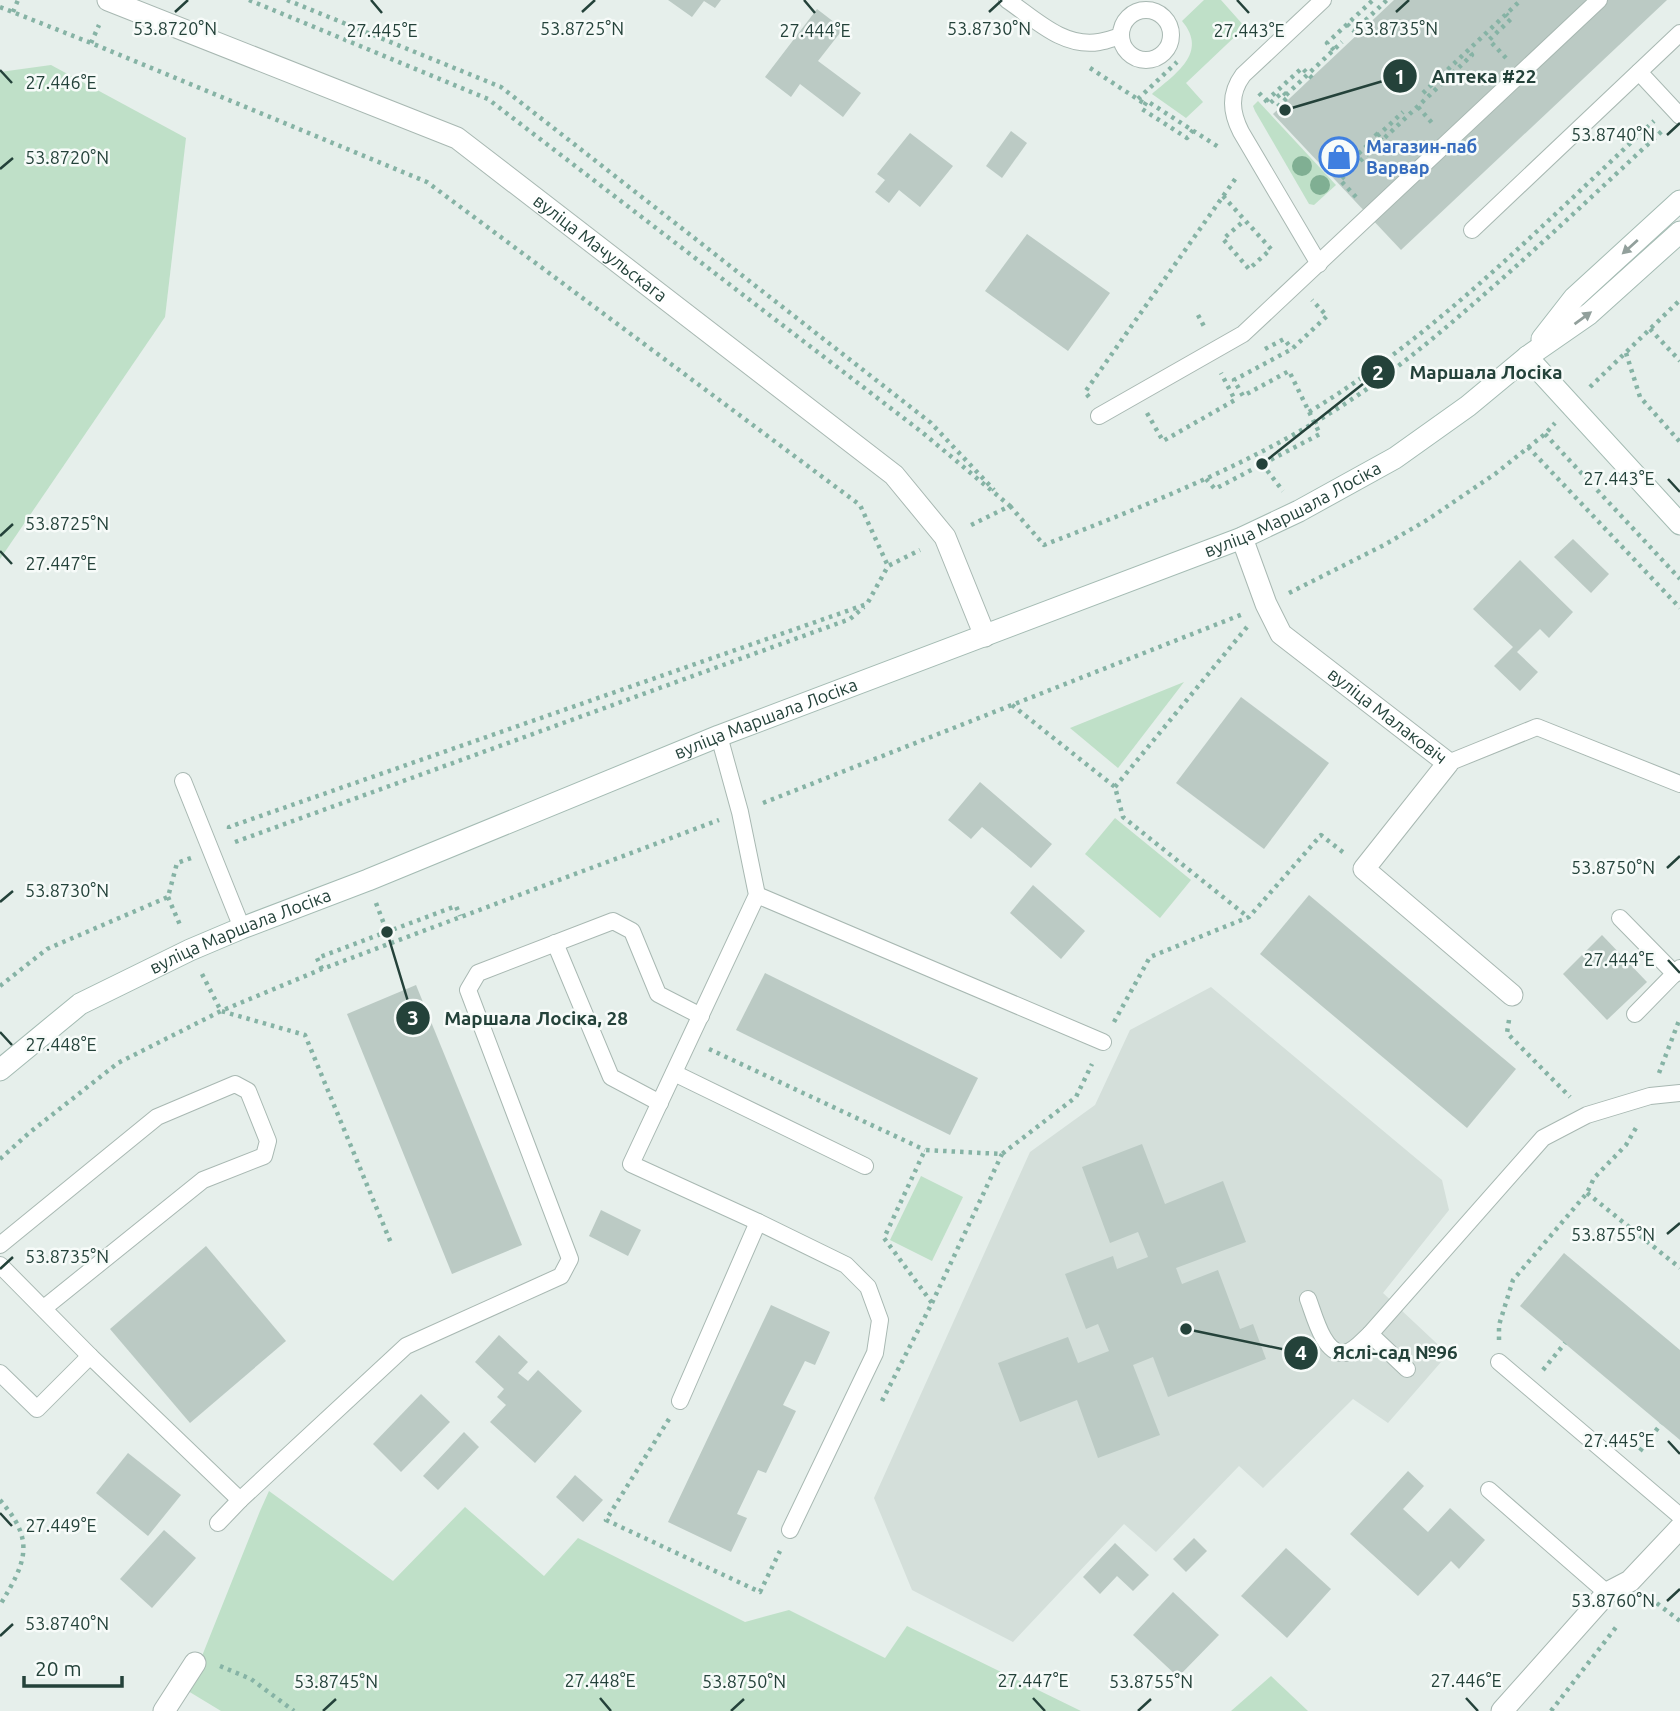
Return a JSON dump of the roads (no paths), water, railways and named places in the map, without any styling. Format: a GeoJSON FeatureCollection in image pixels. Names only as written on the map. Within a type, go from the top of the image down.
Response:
{"type":"FeatureCollection","features":[{"type":"Feature","properties":{"kind":"street","name":"вуліца Мачульскага"},"geometry":{"type":"LineString","coordinates":[[108,0],[457,138],[894,475],[945,537],[985,636]]}},
{"type":"Feature","properties":{"kind":"street","name":"вуліца Маршала Лосіка"},"geometry":{"type":"LineString","coordinates":[[1527,356],[1574,298],[1680,201]]}},
{"type":"Feature","properties":{"kind":"street","name":"вуліца Маршала Лосіка"},"geometry":{"type":"LineString","coordinates":[[0,1070],[80,1004],[190,950],[719,736],[1242,538],[1299,512],[1395,458],[1468,406],[1527,356],[1589,314],[1680,232]]}},
{"type":"Feature","properties":{"kind":"street"},"geometry":{"type":"LineString","coordinates":[[1527,356],[1680,524]]}},
{"type":"Feature","properties":{"kind":"street","name":"вуліца Малаковіч"},"geometry":{"type":"LineString","coordinates":[[1242,538],[1266,604],[1281,634],[1448,764],[1364,869],[1512,995]]}},
{"type":"Feature","properties":{"kind":"street"},"geometry":{"type":"LineString","coordinates":[[1502,1711],[1606,1593],[1630,1581],[1680,1528]]}},
{"type":"Feature","properties":{"kind":"street"},"geometry":{"type":"LineString","coordinates":[[164,1711],[195,1663]]}},
{"type":"Feature","properties":{"kind":"lane"},"geometry":{"type":"LineString","coordinates":[[1007,0],[1060,37],[1080,43],[1100,42],[1121,36]]}},
{"type":"Feature","properties":{"kind":"lane"},"geometry":{"type":"LineString","coordinates":[[1318,264],[1236,123],[1232,105],[1234,89],[1243,75],[1323,0]]}},
{"type":"Feature","properties":{"kind":"lane"},"geometry":{"type":"LineString","coordinates":[[1099,416],[1243,334],[1599,0]]}},
{"type":"Feature","properties":{"kind":"lane"},"geometry":{"type":"LineString","coordinates":[[1152,5],[1170,28],[1167,49],[1161,55],[1146,60],[1136,58],[1126,50],[1121,36],[1123,26],[1130,16],[1152,5]]}},
{"type":"Feature","properties":{"kind":"lane"},"geometry":{"type":"LineString","coordinates":[[1472,230],[1680,33]]}},
{"type":"Feature","properties":{"kind":"lane"},"geometry":{"type":"LineString","coordinates":[[1639,72],[1676,112]]}},
{"type":"Feature","properties":{"kind":"lane"},"geometry":{"type":"LineString","coordinates":[[1448,764],[1537,727],[1680,783]]}},
{"type":"Feature","properties":{"kind":"lane"},"geometry":{"type":"LineString","coordinates":[[719,736],[740,812],[757,895],[631,1164],[846,1265],[868,1287],[880,1320],[875,1353],[790,1530]]}},
{"type":"Feature","properties":{"kind":"lane"},"geometry":{"type":"LineString","coordinates":[[183,781],[242,928]]}},
{"type":"Feature","properties":{"kind":"lane"},"geometry":{"type":"LineString","coordinates":[[757,895],[1103,1042]]}},
{"type":"Feature","properties":{"kind":"lane"},"geometry":{"type":"LineString","coordinates":[[1620,918],[1678,971],[1635,1014]]}},
{"type":"Feature","properties":{"kind":"lane"},"geometry":{"type":"LineString","coordinates":[[218,1522],[406,1346],[561,1276],[570,1259],[468,990],[478,973],[613,921],[632,931],[658,994],[701,1016]]}},
{"type":"Feature","properties":{"kind":"lane"},"geometry":{"type":"LineString","coordinates":[[555,943],[611,1077],[660,1102]]}},
{"type":"Feature","properties":{"kind":"lane"},"geometry":{"type":"LineString","coordinates":[[674,1073],[865,1166]]}},
{"type":"Feature","properties":{"kind":"lane"},"geometry":{"type":"LineString","coordinates":[[0,1245],[157,1116],[235,1084],[248,1091],[268,1141],[264,1156],[203,1180],[44,1308]]}},
{"type":"Feature","properties":{"kind":"lane"},"geometry":{"type":"LineString","coordinates":[[1308,1299],[1323,1339],[1331,1349],[1343,1353],[1352,1350],[1370,1334],[1543,1138],[1587,1115],[1650,1096],[1680,1093]]}},
{"type":"Feature","properties":{"kind":"lane"},"geometry":{"type":"LineString","coordinates":[[680,1401],[758,1222]]}},
{"type":"Feature","properties":{"kind":"lane"},"geometry":{"type":"LineString","coordinates":[[0,1265],[240,1500]]}},
{"type":"Feature","properties":{"kind":"lane"},"geometry":{"type":"LineString","coordinates":[[1370,1334],[1407,1369]]}},
{"type":"Feature","properties":{"kind":"lane"},"geometry":{"type":"LineString","coordinates":[[0,1373],[37,1409],[90,1356]]}},
{"type":"Feature","properties":{"kind":"lane"},"geometry":{"type":"LineString","coordinates":[[1499,1362],[1680,1516]]}},
{"type":"Feature","properties":{"kind":"lane"},"geometry":{"type":"LineString","coordinates":[[1489,1490],[1606,1593]]}},
{"type":"Feature","properties":{"kind":"place","name":"Аптека #22"},"geometry":{"type":"Point","coordinates":[1285,110]}},
{"type":"Feature","properties":{"kind":"place","name":"Магазин-паб Варвар"},"geometry":{"type":"Point","coordinates":[1339,157]}},
{"type":"Feature","properties":{"kind":"place","name":"Маршала Лосіка"},"geometry":{"type":"Point","coordinates":[1262,464]}},
{"type":"Feature","properties":{"kind":"place","name":"Маршала Лосіка, 28"},"geometry":{"type":"Point","coordinates":[387,932]}},
{"type":"Feature","properties":{"kind":"place","name":"Яслі-сад №96"},"geometry":{"type":"Point","coordinates":[1186,1329]}}]}
